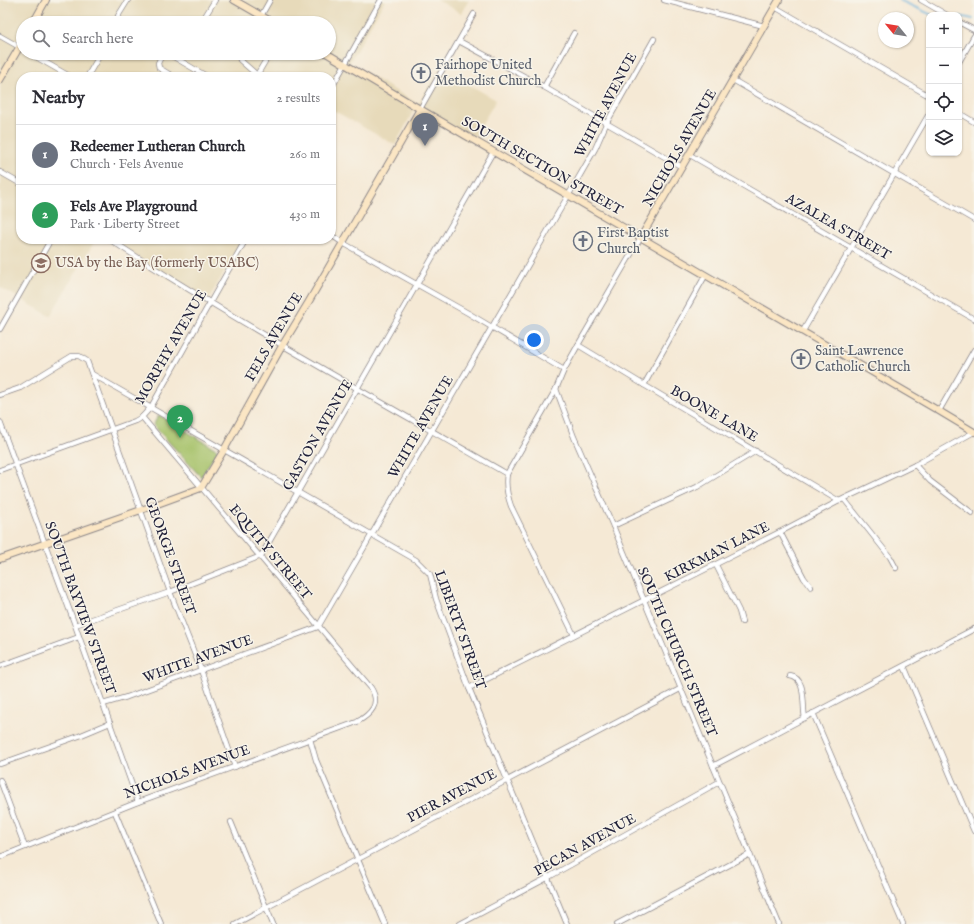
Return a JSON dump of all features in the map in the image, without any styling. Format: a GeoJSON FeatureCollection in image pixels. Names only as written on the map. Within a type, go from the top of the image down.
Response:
{"type":"FeatureCollection","features":[{"type":"Feature","properties":{"kind":"street"},"geometry":{"type":"LineString","coordinates":[[37,16],[46,0]]}},
{"type":"Feature","properties":{"kind":"street"},"geometry":{"type":"LineString","coordinates":[[118,16],[128,0]]}},
{"type":"Feature","properties":{"kind":"street"},"geometry":{"type":"LineString","coordinates":[[205,16],[215,0]]}},
{"type":"Feature","properties":{"kind":"street"},"geometry":{"type":"LineString","coordinates":[[234,0],[261,16],[270,0]]}},
{"type":"Feature","properties":{"kind":"street"},"geometry":{"type":"LineString","coordinates":[[336,79],[381,0]]}},
{"type":"Feature","properties":{"kind":"street"},"geometry":{"type":"LineString","coordinates":[[664,0],[764,26]]}},
{"type":"Feature","properties":{"kind":"street","name":"NICHOLS AVENUE"},"geometry":{"type":"LineString","coordinates":[[507,474],[556,389],[564,370],[578,345],[779,0]]}},
{"type":"Feature","properties":{"kind":"street"},"geometry":{"type":"LineString","coordinates":[[921,0],[942,12]]}},
{"type":"Feature","properties":{"kind":"street"},"geometry":{"type":"LineString","coordinates":[[775,7],[926,94]]}},
{"type":"Feature","properties":{"kind":"street","name":"FELS AVENUE"},"geometry":{"type":"LineString","coordinates":[[201,488],[460,41],[474,14]]}},
{"type":"Feature","properties":{"kind":"street"},"geometry":{"type":"LineString","coordinates":[[962,24],[974,30]]}},
{"type":"Feature","properties":{"kind":"street"},"geometry":{"type":"LineString","coordinates":[[544,87],[574,33]]}},
{"type":"Feature","properties":{"kind":"street"},"geometry":{"type":"LineString","coordinates":[[0,36],[16,45]]}},
{"type":"Feature","properties":{"kind":"street"},"geometry":{"type":"LineString","coordinates":[[962,57],[974,36]]}},
{"type":"Feature","properties":{"kind":"street","name":"WHITE AVENUE"},"geometry":{"type":"LineString","coordinates":[[103,704],[127,697],[318,627],[569,195],[595,149],[606,124],[654,39]]}},
{"type":"Feature","properties":{"kind":"street"},"geometry":{"type":"LineString","coordinates":[[460,41],[544,87],[682,167]]}},
{"type":"Feature","properties":{"kind":"street"},"geometry":{"type":"LineString","coordinates":[[0,80],[16,56]]}},
{"type":"Feature","properties":{"kind":"street","name":"SOUTH SECTION STREET"},"geometry":{"type":"LineString","coordinates":[[336,59],[974,432]]}},
{"type":"Feature","properties":{"kind":"street"},"geometry":{"type":"LineString","coordinates":[[41,60],[62,72]]}},
{"type":"Feature","properties":{"kind":"street"},"geometry":{"type":"LineString","coordinates":[[90,72],[96,60]]}},
{"type":"Feature","properties":{"kind":"street"},"geometry":{"type":"LineString","coordinates":[[160,60],[158,63],[159,68],[166,72]]}},
{"type":"Feature","properties":{"kind":"street"},"geometry":{"type":"LineString","coordinates":[[180,60],[200,72]]}},
{"type":"Feature","properties":{"kind":"street"},"geometry":{"type":"LineString","coordinates":[[240,60],[254,72]]}},
{"type":"Feature","properties":{"kind":"street"},"geometry":{"type":"LineString","coordinates":[[259,72],[266,60]]}},
{"type":"Feature","properties":{"kind":"street"},"geometry":{"type":"LineString","coordinates":[[733,80],[974,220]]}},
{"type":"Feature","properties":{"kind":"street"},"geometry":{"type":"LineString","coordinates":[[962,115],[974,122]]}},
{"type":"Feature","properties":{"kind":"street"},"geometry":{"type":"LineString","coordinates":[[803,331],[926,119]]}},
{"type":"Feature","properties":{"kind":"street","name":"GASTON AVENUE"},"geometry":{"type":"LineString","coordinates":[[261,556],[493,152]]}},
{"type":"Feature","properties":{"kind":"street","name":"AZALEA STREET"},"geometry":{"type":"LineString","coordinates":[[690,155],[974,319]]}},
{"type":"Feature","properties":{"kind":"street"},"geometry":{"type":"LineString","coordinates":[[0,172],[16,181]]}},
{"type":"Feature","properties":{"kind":"street"},"geometry":{"type":"LineString","coordinates":[[336,238],[492,327],[564,370]]}},
{"type":"Feature","properties":{"kind":"street"},"geometry":{"type":"LineString","coordinates":[[0,329],[48,244]]}},
{"type":"Feature","properties":{"kind":"street"},"geometry":{"type":"LineString","coordinates":[[117,244],[210,303],[282,346],[507,474],[505,483],[506,494],[574,635]]}},
{"type":"Feature","properties":{"kind":"street","name":"MORPHY AVENUE"},"geometry":{"type":"LineString","coordinates":[[0,470],[112,430],[136,421],[142,417],[151,407],[243,244]]}},
{"type":"Feature","properties":{"kind":"street"},"geometry":{"type":"LineString","coordinates":[[644,385],[705,276]]}},
{"type":"Feature","properties":{"kind":"street","name":"BOONE LANE"},"geometry":{"type":"LineString","coordinates":[[578,345],[842,500],[890,557],[896,568]]}},
{"type":"Feature","properties":{"kind":"street"},"geometry":{"type":"LineString","coordinates":[[939,411],[974,350]]}},
{"type":"Feature","properties":{"kind":"street","name":"GEORGE STREET"},"geometry":{"type":"LineString","coordinates":[[0,395],[20,388],[72,356],[79,356],[87,362],[170,592],[201,670],[235,768]]}},
{"type":"Feature","properties":{"kind":"street","name":"LIBERTY STREET"},"geometry":{"type":"LineString","coordinates":[[92,374],[416,560],[430,574],[436,600],[469,688],[567,924]]}},
{"type":"Feature","properties":{"kind":"street","name":"SOUTH CHURCH STREET"},"geometry":{"type":"LineString","coordinates":[[556,389],[574,437],[613,526],[778,924]]}},
{"type":"Feature","properties":{"kind":"street","name":"EQUITY STREET"},"geometry":{"type":"LineString","coordinates":[[142,417],[371,688],[374,693],[375,703]]}},
{"type":"Feature","properties":{"kind":"street","name":"SOUTH BAYVIEW STREET"},"geometry":{"type":"LineString","coordinates":[[0,422],[75,625],[138,802]]}},
{"type":"Feature","properties":{"kind":"street","name":"KIRKMAN LANE"},"geometry":{"type":"LineString","coordinates":[[469,688],[716,565],[842,500],[915,465],[974,432]]}},
{"type":"Feature","properties":{"kind":"street"},"geometry":{"type":"LineString","coordinates":[[613,526],[697,487],[756,450]]}},
{"type":"Feature","properties":{"kind":"street"},"geometry":{"type":"LineString","coordinates":[[915,465],[930,481],[972,513]]}},
{"type":"Feature","properties":{"kind":"street"},"geometry":{"type":"LineString","coordinates":[[0,559],[201,488]]}},
{"type":"Feature","properties":{"kind":"street"},"geometry":{"type":"LineString","coordinates":[[780,532],[804,578],[811,587]]}},
{"type":"Feature","properties":{"kind":"street"},"geometry":{"type":"LineString","coordinates":[[75,625],[170,592],[261,556]]}},
{"type":"Feature","properties":{"kind":"street"},"geometry":{"type":"LineString","coordinates":[[716,565],[739,611],[742,622]]}},
{"type":"Feature","properties":{"kind":"street"},"geometry":{"type":"LineString","coordinates":[[713,766],[974,629]]}},
{"type":"Feature","properties":{"kind":"street"},"geometry":{"type":"LineString","coordinates":[[0,666],[78,637]]}},
{"type":"Feature","properties":{"kind":"street"},"geometry":{"type":"LineString","coordinates":[[904,666],[974,831]]}},
{"type":"Feature","properties":{"kind":"street"},"geometry":{"type":"LineString","coordinates":[[790,676],[795,676],[798,679],[803,689],[803,707],[805,718]]}},
{"type":"Feature","properties":{"kind":"street","name":"PIER AVENUE"},"geometry":{"type":"LineString","coordinates":[[235,924],[680,688]]}},
{"type":"Feature","properties":{"kind":"street","name":"NICHOLS AVENUE"},"geometry":{"type":"LineString","coordinates":[[0,857],[138,802],[235,768],[356,722],[367,716],[375,703]]}},
{"type":"Feature","properties":{"kind":"street"},"geometry":{"type":"LineString","coordinates":[[814,713],[903,924]]}},
{"type":"Feature","properties":{"kind":"street"},"geometry":{"type":"LineString","coordinates":[[0,764],[79,736],[110,723]]}},
{"type":"Feature","properties":{"kind":"street"},"geometry":{"type":"LineString","coordinates":[[310,739],[316,760],[385,924]]}},
{"type":"Feature","properties":{"kind":"street"},"geometry":{"type":"LineString","coordinates":[[0,780],[25,847]]}},
{"type":"Feature","properties":{"kind":"street","name":"PECAN AVENUE"},"geometry":{"type":"LineString","coordinates":[[460,924],[547,878],[719,782]]}},
{"type":"Feature","properties":{"kind":"street"},"geometry":{"type":"LineString","coordinates":[[115,812],[161,924]]}},
{"type":"Feature","properties":{"kind":"street"},"geometry":{"type":"LineString","coordinates":[[231,822],[273,924]]}},
{"type":"Feature","properties":{"kind":"street"},"geometry":{"type":"LineString","coordinates":[[617,924],[750,854]]}},
{"type":"Feature","properties":{"kind":"shaded area"},"geometry":{"type":"Polygon","coordinates":[[[0,0],[385,0],[349,63],[418,104],[440,68],[496,100],[471,142],[414,110],[395,145],[336,112],[336,72],[16,72],[16,244],[93,244],[50,316],[0,287],[0,0]]]}},
{"type":"Feature","properties":{"kind":"shaded area"},"geometry":{"type":"Polygon","coordinates":[[[437,0],[469,0],[461,13],[437,0]]]}},
{"type":"Feature","properties":{"kind":"shaded area"},"geometry":{"type":"Polygon","coordinates":[[[114,244],[240,244],[206,304],[137,257],[114,244]]]}},
{"type":"Feature","properties":{"kind":"green space"},"geometry":{"type":"Polygon","coordinates":[[[159,415],[218,450],[201,477],[153,425],[159,415]]]}},
{"type":"Feature","properties":{"kind":"waterway"},"geometry":{"type":"LineString","coordinates":[[899,0],[926,12]]}},
{"type":"Feature","properties":{"kind":"waterway"},"geometry":{"type":"LineString","coordinates":[[962,17],[973,19]]}},
{"type":"Feature","properties":{"kind":"place","name":"Fairhope United Methodist Church"},"geometry":{"type":"Point","coordinates":[421,73]}},
{"type":"Feature","properties":{"kind":"place","name":"Redeemer Lutheran Church"},"geometry":{"type":"Point","coordinates":[425,146]}},
{"type":"Feature","properties":{"kind":"place","name":"First Baptist Church"},"geometry":{"type":"Point","coordinates":[583,241]}},
{"type":"Feature","properties":{"kind":"place","name":"USA by the Bay (formerly USABC)"},"geometry":{"type":"Point","coordinates":[41,263]}},
{"type":"Feature","properties":{"kind":"place","name":"Saint Lawrence Catholic Church"},"geometry":{"type":"Point","coordinates":[801,359]}},
{"type":"Feature","properties":{"kind":"place","name":"Fels Ave Playground"},"geometry":{"type":"Point","coordinates":[180,438]}}]}
